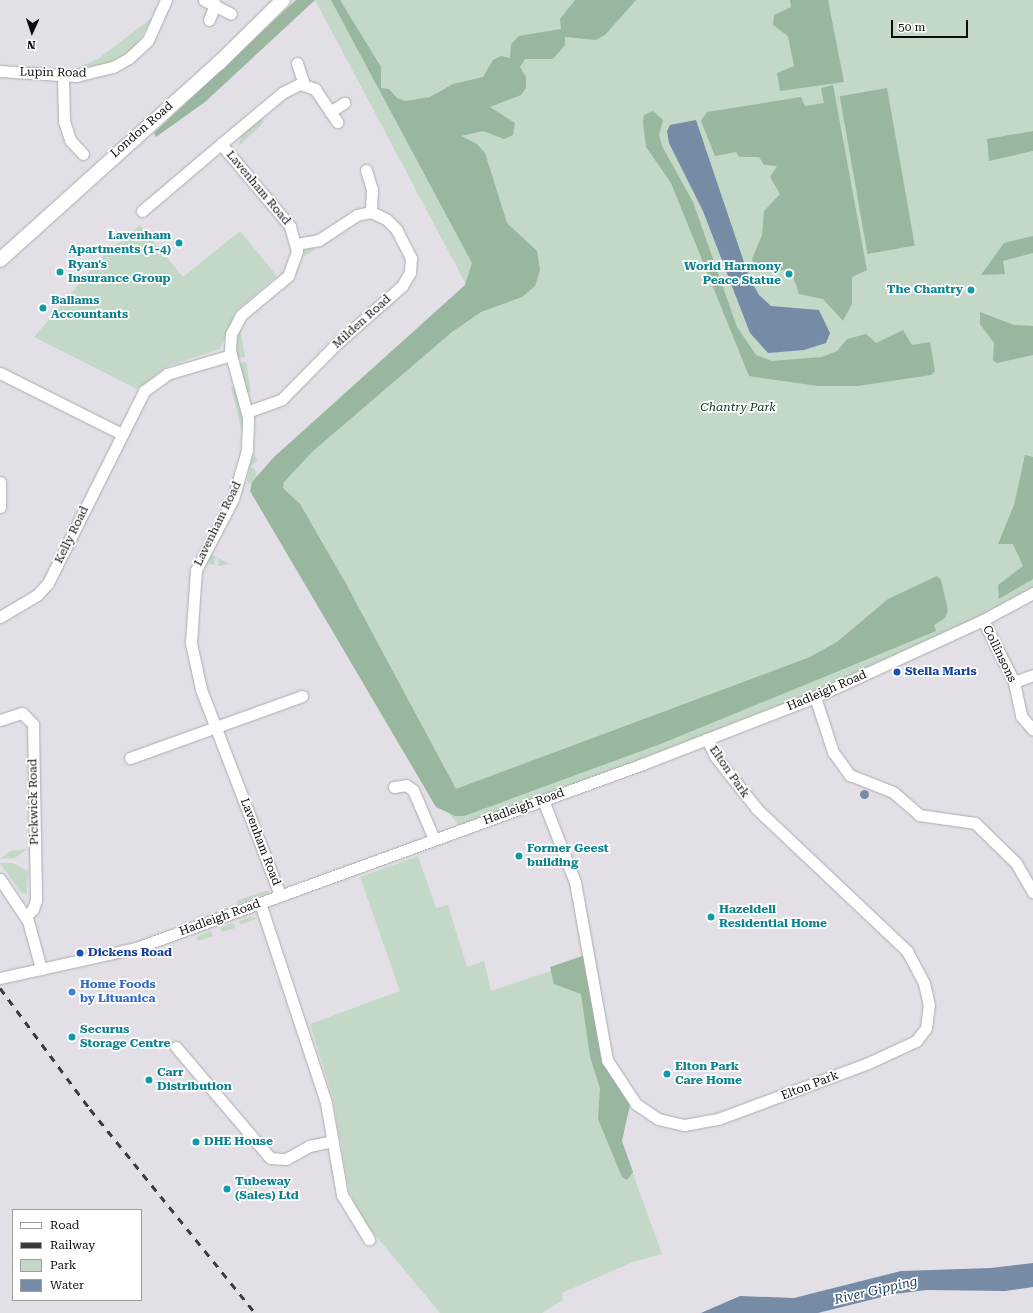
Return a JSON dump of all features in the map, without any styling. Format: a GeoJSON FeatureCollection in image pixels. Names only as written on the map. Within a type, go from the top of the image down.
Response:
{"type":"FeatureCollection","features":[{"type":"Feature","properties":{"kind":"main road","name":"London Road"},"geometry":{"type":"LineString","coordinates":[[0,260],[219,63],[283,0]]}},
{"type":"Feature","properties":{"kind":"street","name":"Lupin Road"},"geometry":{"type":"LineString","coordinates":[[0,71],[63,76],[100,72],[129,58],[150,36],[166,0]]}},
{"type":"Feature","properties":{"kind":"street"},"geometry":{"type":"LineString","coordinates":[[209,20],[209,2],[231,14]]}},
{"type":"Feature","properties":{"kind":"street"},"geometry":{"type":"LineString","coordinates":[[297,63],[304,84],[315,89],[337,122]]}},
{"type":"Feature","properties":{"kind":"street"},"geometry":{"type":"LineString","coordinates":[[63,76],[64,121],[70,140],[82,154]]}},
{"type":"Feature","properties":{"kind":"street","name":"Lavenham Road"},"geometry":{"type":"LineString","coordinates":[[142,211],[282,93],[304,84]]}},
{"type":"Feature","properties":{"kind":"street"},"geometry":{"type":"LineString","coordinates":[[330,112],[344,102]]}},
{"type":"Feature","properties":{"kind":"street","name":"Lavenham Road"},"geometry":{"type":"LineString","coordinates":[[222,144],[287,222],[297,244],[296,258],[288,276],[237,320],[231,337],[231,355],[247,412],[248,439],[241,478],[201,558],[193,588],[192,652],[216,727],[280,896]]}},
{"type":"Feature","properties":{"kind":"street"},"geometry":{"type":"LineString","coordinates":[[297,244],[319,240],[357,215],[371,212],[372,190],[366,170]]}},
{"type":"Feature","properties":{"kind":"street","name":"Milden Road"},"geometry":{"type":"LineString","coordinates":[[247,412],[282,399],[336,344],[405,283],[411,264],[407,248],[391,222],[371,212]]}},
{"type":"Feature","properties":{"kind":"street","name":"Kelly Road"},"geometry":{"type":"LineString","coordinates":[[0,617],[37,595],[48,583],[140,397],[158,379],[231,355]]}},
{"type":"Feature","properties":{"kind":"street"},"geometry":{"type":"LineString","coordinates":[[0,373],[122,434]]}},
{"type":"Feature","properties":{"kind":"street"},"geometry":{"type":"LineString","coordinates":[[0,482],[0,507]]}},
{"type":"Feature","properties":{"kind":"street","name":"Hadleigh Road"},"geometry":{"type":"LineString","coordinates":[[5,977],[127,952],[707,739],[815,697],[983,620],[1033,593]]}},
{"type":"Feature","properties":{"kind":"street","name":"Collinsons"},"geometry":{"type":"LineString","coordinates":[[983,620],[1014,682],[1021,716],[1033,730]]}},
{"type":"Feature","properties":{"kind":"street"},"geometry":{"type":"LineString","coordinates":[[1014,682],[1033,675]]}},
{"type":"Feature","properties":{"kind":"street"},"geometry":{"type":"LineString","coordinates":[[130,758],[302,696]]}},
{"type":"Feature","properties":{"kind":"street"},"geometry":{"type":"LineString","coordinates":[[815,697],[829,742],[844,769],[859,781],[893,792],[910,807],[930,818],[956,818],[975,823],[1016,864],[1033,892]]}},
{"type":"Feature","properties":{"kind":"street","name":"Pickwick Road"},"geometry":{"type":"LineString","coordinates":[[0,720],[22,713],[33,724],[36,900],[33,909],[26,916]]}},
{"type":"Feature","properties":{"kind":"street","name":"Elton Park"},"geometry":{"type":"LineString","coordinates":[[543,800],[574,882],[607,1060],[636,1104],[658,1119],[684,1125],[718,1119],[866,1064],[916,1041],[926,1028],[929,1005],[924,983],[907,951],[756,809],[715,756],[707,739]]}},
{"type":"Feature","properties":{"kind":"street"},"geometry":{"type":"LineString","coordinates":[[394,787],[406,785],[413,790],[434,839]]}},
{"type":"Feature","properties":{"kind":"street"},"geometry":{"type":"LineString","coordinates":[[0,879],[26,916],[41,970]]}},
{"type":"Feature","properties":{"kind":"street"},"geometry":{"type":"LineString","coordinates":[[260,903],[322,1091],[342,1195],[369,1239]]}},
{"type":"Feature","properties":{"kind":"street"},"geometry":{"type":"LineString","coordinates":[[176,1047],[270,1158],[286,1159],[309,1146],[332,1141]]}},
{"type":"Feature","properties":{"kind":"green space"},"geometry":{"type":"Polygon","coordinates":[[[296,0],[315,0],[205,102],[156,137],[154,133],[296,0]]]}},
{"type":"Feature","properties":{"kind":"green space","name":"Chantry Park"},"geometry":{"type":"Polygon","coordinates":[[[315,0],[1033,0],[1033,593],[815,697],[462,829],[436,798],[253,481],[251,485],[247,482],[253,454],[258,460],[251,466],[257,472],[255,477],[468,288],[315,0]]]}},
{"type":"Feature","properties":{"kind":"green space"},"geometry":{"type":"Polygon","coordinates":[[[331,0],[340,0],[381,67],[381,88],[389,89],[397,98],[406,101],[430,97],[453,84],[483,77],[493,60],[501,56],[510,58],[511,44],[519,36],[561,29],[560,19],[575,0],[636,0],[605,35],[596,40],[565,37],[565,45],[553,59],[525,59],[520,67],[526,77],[526,88],[521,95],[490,107],[515,123],[513,135],[504,139],[483,131],[461,136],[477,144],[485,153],[507,223],[537,251],[540,270],[535,286],[522,297],[481,312],[452,332],[313,451],[284,482],[283,488],[300,504],[345,582],[456,789],[810,657],[837,642],[888,599],[937,576],[941,580],[948,610],[945,618],[934,625],[936,631],[663,743],[464,816],[455,816],[436,807],[250,491],[252,482],[274,457],[465,285],[472,263],[331,0]]]}},
{"type":"Feature","properties":{"kind":"green space"},"geometry":{"type":"Polygon","coordinates":[[[790,0],[828,0],[844,82],[780,91],[777,73],[794,66],[788,36],[773,25],[774,15],[791,7],[790,0]]]}},
{"type":"Feature","properties":{"kind":"green space"},"geometry":{"type":"Polygon","coordinates":[[[152,18],[135,48],[114,62],[73,70],[99,58],[152,18]]]}},
{"type":"Feature","properties":{"kind":"green space"},"geometry":{"type":"Polygon","coordinates":[[[833,85],[867,270],[852,277],[852,304],[843,321],[823,299],[799,294],[791,270],[756,271],[752,259],[762,235],[764,211],[780,194],[770,177],[777,166],[764,165],[759,157],[739,157],[736,152],[715,156],[701,121],[707,112],[801,97],[805,106],[824,103],[821,88],[833,85]]]}},
{"type":"Feature","properties":{"kind":"green space"},"geometry":{"type":"Polygon","coordinates":[[[887,88],[915,246],[868,254],[840,96],[887,88]]]}},
{"type":"Feature","properties":{"kind":"green space"},"geometry":{"type":"Polygon","coordinates":[[[653,111],[663,120],[659,135],[662,146],[693,202],[737,327],[756,355],[772,361],[822,357],[837,351],[847,339],[866,334],[876,343],[903,330],[912,345],[930,342],[935,371],[931,375],[858,386],[818,386],[749,376],[671,183],[646,147],[643,122],[644,115],[653,111]]]}},
{"type":"Feature","properties":{"kind":"green space"},"geometry":{"type":"Polygon","coordinates":[[[261,119],[264,122],[238,147],[242,135],[261,119]]]}},
{"type":"Feature","properties":{"kind":"green space"},"geometry":{"type":"Polygon","coordinates":[[[1033,131],[1033,151],[989,161],[987,139],[1033,131]]]}},
{"type":"Feature","properties":{"kind":"green space"},"geometry":{"type":"Polygon","coordinates":[[[140,225],[183,277],[240,231],[277,276],[236,311],[220,349],[168,366],[137,389],[34,337],[101,258],[140,225]]]}},
{"type":"Feature","properties":{"kind":"green space"},"geometry":{"type":"Polygon","coordinates":[[[1033,236],[1033,253],[1003,261],[1005,274],[981,275],[1004,243],[1033,236]]]}},
{"type":"Feature","properties":{"kind":"green space"},"geometry":{"type":"Polygon","coordinates":[[[309,247],[316,249],[301,258],[304,251],[309,247]]]}},
{"type":"Feature","properties":{"kind":"green space"},"geometry":{"type":"Polygon","coordinates":[[[980,312],[1014,325],[1033,326],[1033,355],[997,363],[993,360],[994,343],[980,324],[980,312]]]}},
{"type":"Feature","properties":{"kind":"green space"},"geometry":{"type":"Polygon","coordinates":[[[240,326],[245,357],[237,358],[235,338],[240,326]]]}},
{"type":"Feature","properties":{"kind":"green space"},"geometry":{"type":"Polygon","coordinates":[[[246,362],[251,392],[247,393],[238,363],[246,362]]]}},
{"type":"Feature","properties":{"kind":"green space"},"geometry":{"type":"Polygon","coordinates":[[[231,387],[236,387],[245,428],[241,428],[231,387]]]}},
{"type":"Feature","properties":{"kind":"green space"},"geometry":{"type":"Polygon","coordinates":[[[1025,455],[1033,457],[1033,579],[999,599],[998,585],[1023,566],[1013,544],[998,544],[1014,505],[1025,455]]]}},
{"type":"Feature","properties":{"kind":"green space"},"geometry":{"type":"Polygon","coordinates":[[[210,554],[230,564],[218,566],[219,559],[215,558],[214,565],[209,564],[210,554]]]}},
{"type":"Feature","properties":{"kind":"green space"},"geometry":{"type":"Polygon","coordinates":[[[27,849],[15,858],[0,859],[10,851],[27,849]]]}},
{"type":"Feature","properties":{"kind":"green space"},"geometry":{"type":"Polygon","coordinates":[[[418,856],[436,908],[448,905],[467,967],[484,961],[491,991],[587,959],[621,1141],[662,1254],[633,1262],[562,1293],[563,1300],[542,1313],[440,1313],[363,1220],[349,1191],[333,1098],[310,1024],[400,991],[360,877],[418,856]]]}},
{"type":"Feature","properties":{"kind":"green space"},"geometry":{"type":"Polygon","coordinates":[[[0,863],[13,863],[28,871],[27,894],[21,893],[0,863]]]}},
{"type":"Feature","properties":{"kind":"green space"},"geometry":{"type":"Polygon","coordinates":[[[269,890],[266,894],[237,904],[238,900],[269,890]]]}},
{"type":"Feature","properties":{"kind":"green space"},"geometry":{"type":"Polygon","coordinates":[[[250,917],[258,918],[240,925],[239,921],[250,917]]]}},
{"type":"Feature","properties":{"kind":"green space"},"geometry":{"type":"Polygon","coordinates":[[[233,923],[235,928],[222,932],[220,928],[233,923]]]}},
{"type":"Feature","properties":{"kind":"green space"},"geometry":{"type":"Polygon","coordinates":[[[211,931],[213,936],[198,941],[196,937],[211,931]]]}},
{"type":"Feature","properties":{"kind":"green space"},"geometry":{"type":"Polygon","coordinates":[[[591,953],[608,1061],[615,1082],[630,1105],[622,1141],[633,1172],[627,1180],[622,1177],[598,1119],[600,1088],[590,1057],[581,994],[554,984],[550,967],[591,953]]]}},
{"type":"Feature","properties":{"kind":"water"},"geometry":{"type":"Polygon","coordinates":[[[696,120],[749,277],[759,295],[771,306],[819,310],[830,333],[826,343],[804,350],[768,353],[750,333],[703,211],[669,143],[667,131],[670,125],[696,120]]]}},
{"type":"Feature","properties":{"kind":"water"},"geometry":{"type":"Polygon","coordinates":[[[864,789],[869,794],[864,799],[859,794],[864,789]]]}},
{"type":"Feature","properties":{"kind":"water","name":"River Gipping"},"geometry":{"type":"Polygon","coordinates":[[[1033,1263],[1033,1287],[1005,1291],[927,1290],[894,1294],[818,1313],[701,1313],[740,1296],[794,1298],[901,1271],[991,1268],[1033,1263]]]}},
{"type":"Feature","properties":{"kind":"railway"},"geometry":{"type":"LineString","coordinates":[[0,988],[90,1109],[255,1313]]}},
{"type":"Feature","properties":{"kind":"place","name":"Lavenham Apartments (1-4)"},"geometry":{"type":"Point","coordinates":[179,243]}},
{"type":"Feature","properties":{"kind":"place","name":"Ryan's Insurance Group"},"geometry":{"type":"Point","coordinates":[60,272]}},
{"type":"Feature","properties":{"kind":"place","name":"World Harmony Peace Statue"},"geometry":{"type":"Point","coordinates":[789,274]}},
{"type":"Feature","properties":{"kind":"place","name":"The Chantry"},"geometry":{"type":"Point","coordinates":[971,290]}},
{"type":"Feature","properties":{"kind":"place","name":"Ballams Accountants"},"geometry":{"type":"Point","coordinates":[43,308]}},
{"type":"Feature","properties":{"kind":"place","name":"Stella Maris"},"geometry":{"type":"Point","coordinates":[897,672]}},
{"type":"Feature","properties":{"kind":"place","name":"Former Geest building"},"geometry":{"type":"Point","coordinates":[519,856]}},
{"type":"Feature","properties":{"kind":"place","name":"Hazeldell Residential Home"},"geometry":{"type":"Point","coordinates":[711,917]}},
{"type":"Feature","properties":{"kind":"place","name":"Dickens Road"},"geometry":{"type":"Point","coordinates":[80,953]}},
{"type":"Feature","properties":{"kind":"place","name":"Home Foods by Lituanica"},"geometry":{"type":"Point","coordinates":[72,992]}},
{"type":"Feature","properties":{"kind":"place","name":"Securus Storage Centre"},"geometry":{"type":"Point","coordinates":[72,1037]}},
{"type":"Feature","properties":{"kind":"place","name":"Elton Park Care Home"},"geometry":{"type":"Point","coordinates":[667,1074]}},
{"type":"Feature","properties":{"kind":"place","name":"Carr Distribution"},"geometry":{"type":"Point","coordinates":[149,1080]}},
{"type":"Feature","properties":{"kind":"place","name":"DHE House"},"geometry":{"type":"Point","coordinates":[196,1142]}},
{"type":"Feature","properties":{"kind":"place","name":"Tubeway (Sales) Ltd"},"geometry":{"type":"Point","coordinates":[227,1189]}}]}
